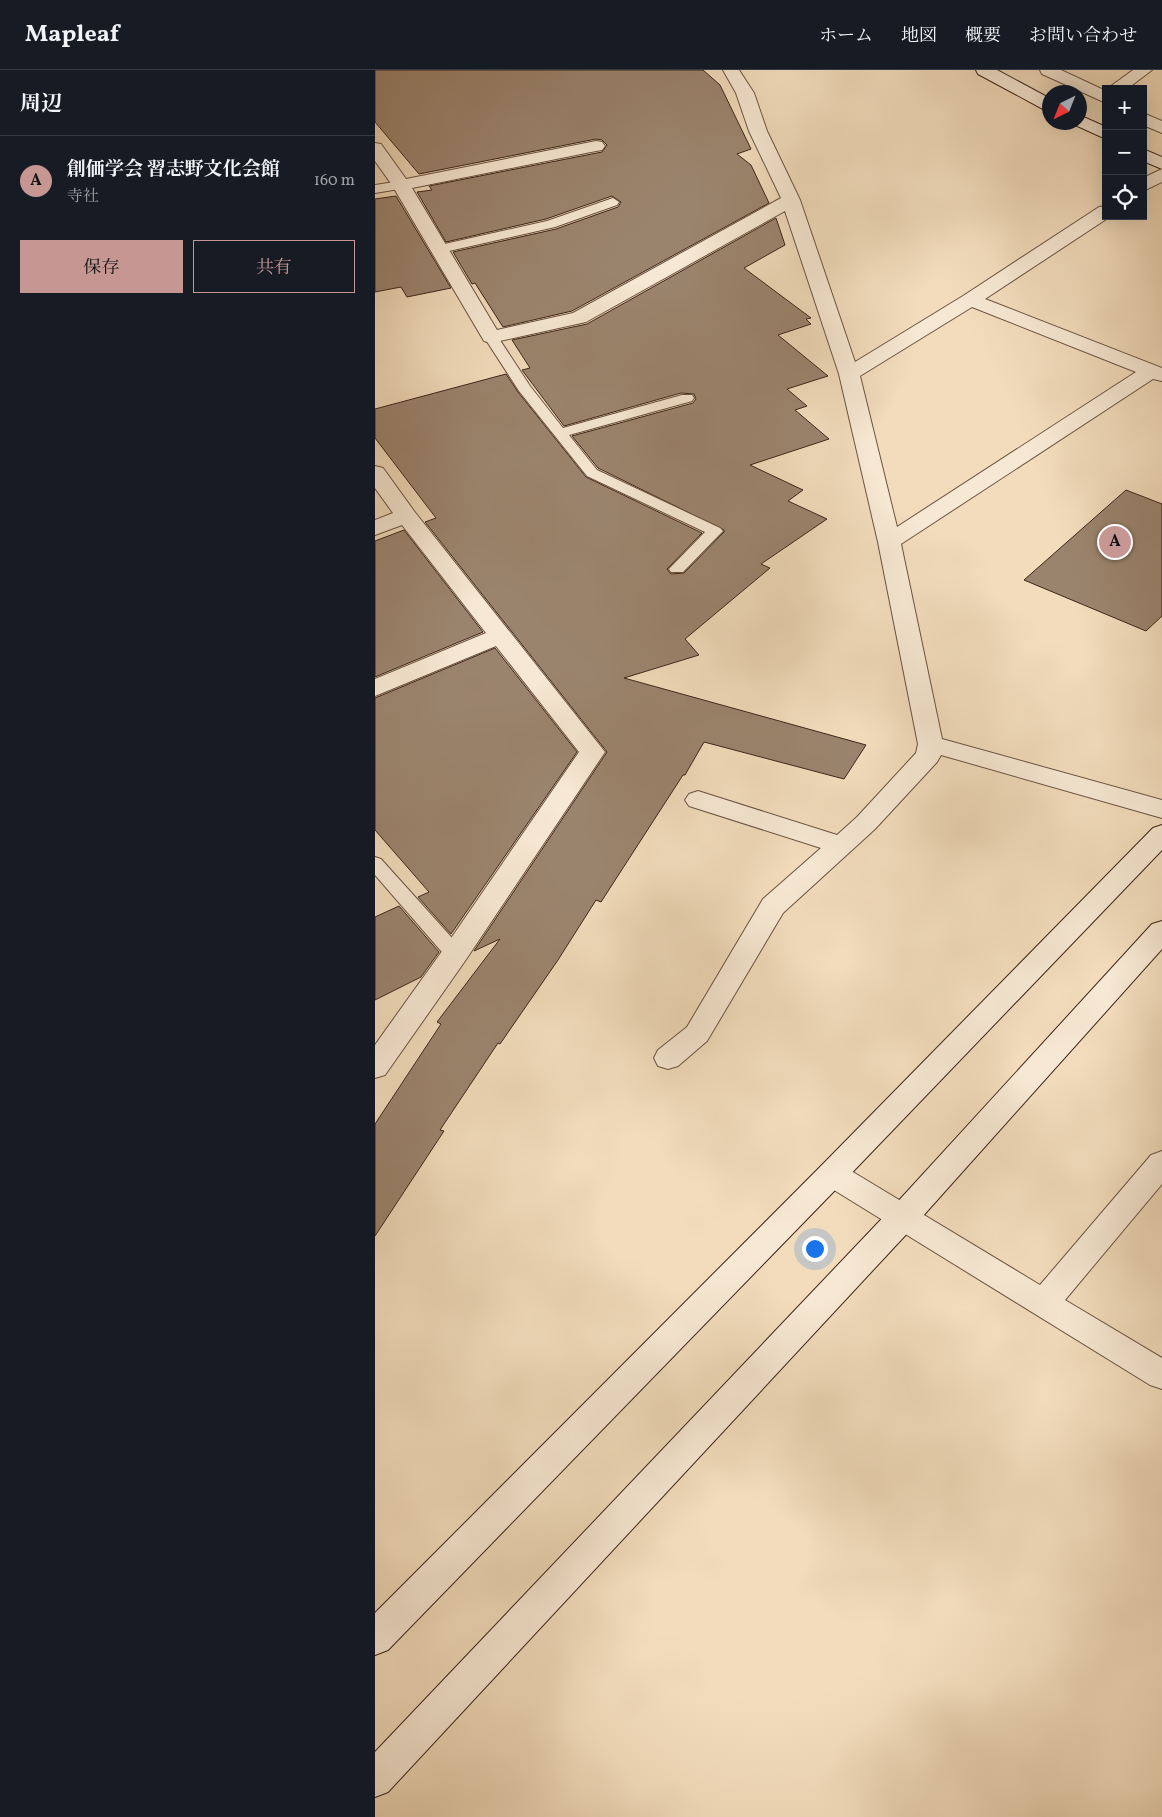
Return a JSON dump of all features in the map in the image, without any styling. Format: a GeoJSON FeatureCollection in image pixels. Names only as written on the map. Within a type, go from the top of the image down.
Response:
{"type":"FeatureCollection","features":[{"type":"Feature","properties":{"kind":"street"},"geometry":{"type":"LineString","coordinates":[[668,1058],[697,1034],[773,906],[867,823],[928,756],[931,744],[889,542],[849,374],[791,200],[758,131],[745,93],[731,70]]}},
{"type":"Feature","properties":{"kind":"street"},"geometry":{"type":"LineString","coordinates":[[985,70],[1042,100]]}},
{"type":"Feature","properties":{"kind":"street"},"geometry":{"type":"LineString","coordinates":[[1048,70],[1102,93]]}},
{"type":"Feature","properties":{"kind":"street"},"geometry":{"type":"LineString","coordinates":[[1121,85],[1143,70]]}},
{"type":"Feature","properties":{"kind":"street"},"geometry":{"type":"LineString","coordinates":[[1147,120],[1162,128]]}},
{"type":"Feature","properties":{"kind":"street"},"geometry":{"type":"LineString","coordinates":[[1087,124],[1102,132]]}},
{"type":"Feature","properties":{"kind":"street"},"geometry":{"type":"LineString","coordinates":[[401,185],[596,146]]}},
{"type":"Feature","properties":{"kind":"street"},"geometry":{"type":"LineString","coordinates":[[375,148],[401,185],[491,337],[579,318],[791,200]]}},
{"type":"Feature","properties":{"kind":"street"},"geometry":{"type":"LineString","coordinates":[[1147,156],[1162,164]]}},
{"type":"Feature","properties":{"kind":"street"},"geometry":{"type":"LineString","coordinates":[[1147,183],[1162,174]]}},
{"type":"Feature","properties":{"kind":"street"},"geometry":{"type":"LineString","coordinates":[[849,374],[970,300],[1102,214]]}},
{"type":"Feature","properties":{"kind":"street"},"geometry":{"type":"LineString","coordinates":[[970,300],[1157,373]]}},
{"type":"Feature","properties":{"kind":"street"},"geometry":{"type":"LineString","coordinates":[[889,542],[1157,373]]}},
{"type":"Feature","properties":{"kind":"street"},"geometry":{"type":"LineString","coordinates":[[375,473],[406,516],[593,752],[375,1067]]}},
{"type":"Feature","properties":{"kind":"street"},"geometry":{"type":"LineString","coordinates":[[375,528],[406,516]]}},
{"type":"Feature","properties":{"kind":"street"},"geometry":{"type":"LineString","coordinates":[[375,688],[500,636]]}},
{"type":"Feature","properties":{"kind":"street"},"geometry":{"type":"LineString","coordinates":[[931,744],[1162,809]]}},
{"type":"Feature","properties":{"kind":"street"},"geometry":{"type":"LineString","coordinates":[[698,800],[841,845]]}},
{"type":"Feature","properties":{"kind":"street"},"geometry":{"type":"LineString","coordinates":[[375,1638],[832,1174],[1162,834]]}},
{"type":"Feature","properties":{"kind":"street"},"geometry":{"type":"LineString","coordinates":[[375,1779],[903,1217],[1162,931]]}},
{"type":"Feature","properties":{"kind":"street"},"geometry":{"type":"LineString","coordinates":[[1044,1303],[1162,1163]]}},
{"type":"Feature","properties":{"kind":"street"},"geometry":{"type":"LineString","coordinates":[[832,1174],[1162,1375]]}},
{"type":"Feature","properties":{"kind":"lane"},"geometry":{"type":"LineString","coordinates":[[375,189],[401,185]]}},
{"type":"Feature","properties":{"kind":"lane"},"geometry":{"type":"LineString","coordinates":[[440,249],[551,224],[613,202]]}},
{"type":"Feature","properties":{"kind":"lane"},"geometry":{"type":"LineString","coordinates":[[491,337],[525,388],[592,473],[715,531],[677,569]]}},
{"type":"Feature","properties":{"kind":"lane"},"geometry":{"type":"LineString","coordinates":[[560,433],[687,398]]}},
{"type":"Feature","properties":{"kind":"lane"},"geometry":{"type":"LineString","coordinates":[[375,863],[455,954]]}},
{"type":"Feature","properties":{"kind":"building"},"geometry":{"type":"Polygon","coordinates":[[[375,70],[703,70],[720,85],[751,149],[737,154],[751,165],[769,203],[572,311],[503,327],[475,283],[472,284],[453,252],[556,229],[618,207],[621,202],[612,196],[546,219],[446,242],[417,192],[432,190],[429,186],[602,152],[607,145],[602,140],[596,139],[419,174],[375,122],[375,70]]]}},
{"type":"Feature","properties":{"kind":"building"},"geometry":{"type":"Polygon","coordinates":[[[396,196],[451,288],[407,297],[401,287],[375,292],[375,199],[396,196]]]}},
{"type":"Feature","properties":{"kind":"building"},"geometry":{"type":"Polygon","coordinates":[[[776,218],[785,245],[744,268],[811,318],[806,319],[811,324],[778,335],[828,376],[787,389],[807,406],[795,410],[829,439],[750,465],[803,490],[788,501],[827,519],[761,564],[770,568],[685,639],[699,655],[624,678],[866,745],[844,779],[704,742],[685,775],[683,775],[601,902],[596,900],[558,960],[500,1044],[498,1043],[440,1130],[444,1131],[375,1236],[375,1124],[441,1024],[437,1022],[500,939],[474,951],[607,752],[425,522],[436,518],[375,438],[375,409],[506,374],[518,392],[586,477],[702,533],[667,569],[671,574],[684,573],[724,530],[598,468],[572,436],[693,403],[696,399],[694,394],[681,393],[564,426],[522,370],[530,368],[512,340],[587,324],[776,218]]]}},
{"type":"Feature","properties":{"kind":"building"},"geometry":{"type":"Polygon","coordinates":[[[1126,490],[1162,504],[1162,616],[1146,631],[1024,580],[1126,490]]]}},
{"type":"Feature","properties":{"kind":"building"},"geometry":{"type":"Polygon","coordinates":[[[404,530],[483,632],[375,677],[375,541],[404,530]]]}},
{"type":"Feature","properties":{"kind":"building"},"geometry":{"type":"Polygon","coordinates":[[[495,648],[577,752],[451,934],[418,897],[429,892],[375,830],[375,698],[495,648]]]}},
{"type":"Feature","properties":{"kind":"building"},"geometry":{"type":"Polygon","coordinates":[[[399,906],[439,952],[421,977],[375,1000],[375,917],[399,906]]]}},
{"type":"Feature","properties":{"kind":"place","name":"創価学会 習志野文化会館"},"geometry":{"type":"Point","coordinates":[1115,542]}}]}
